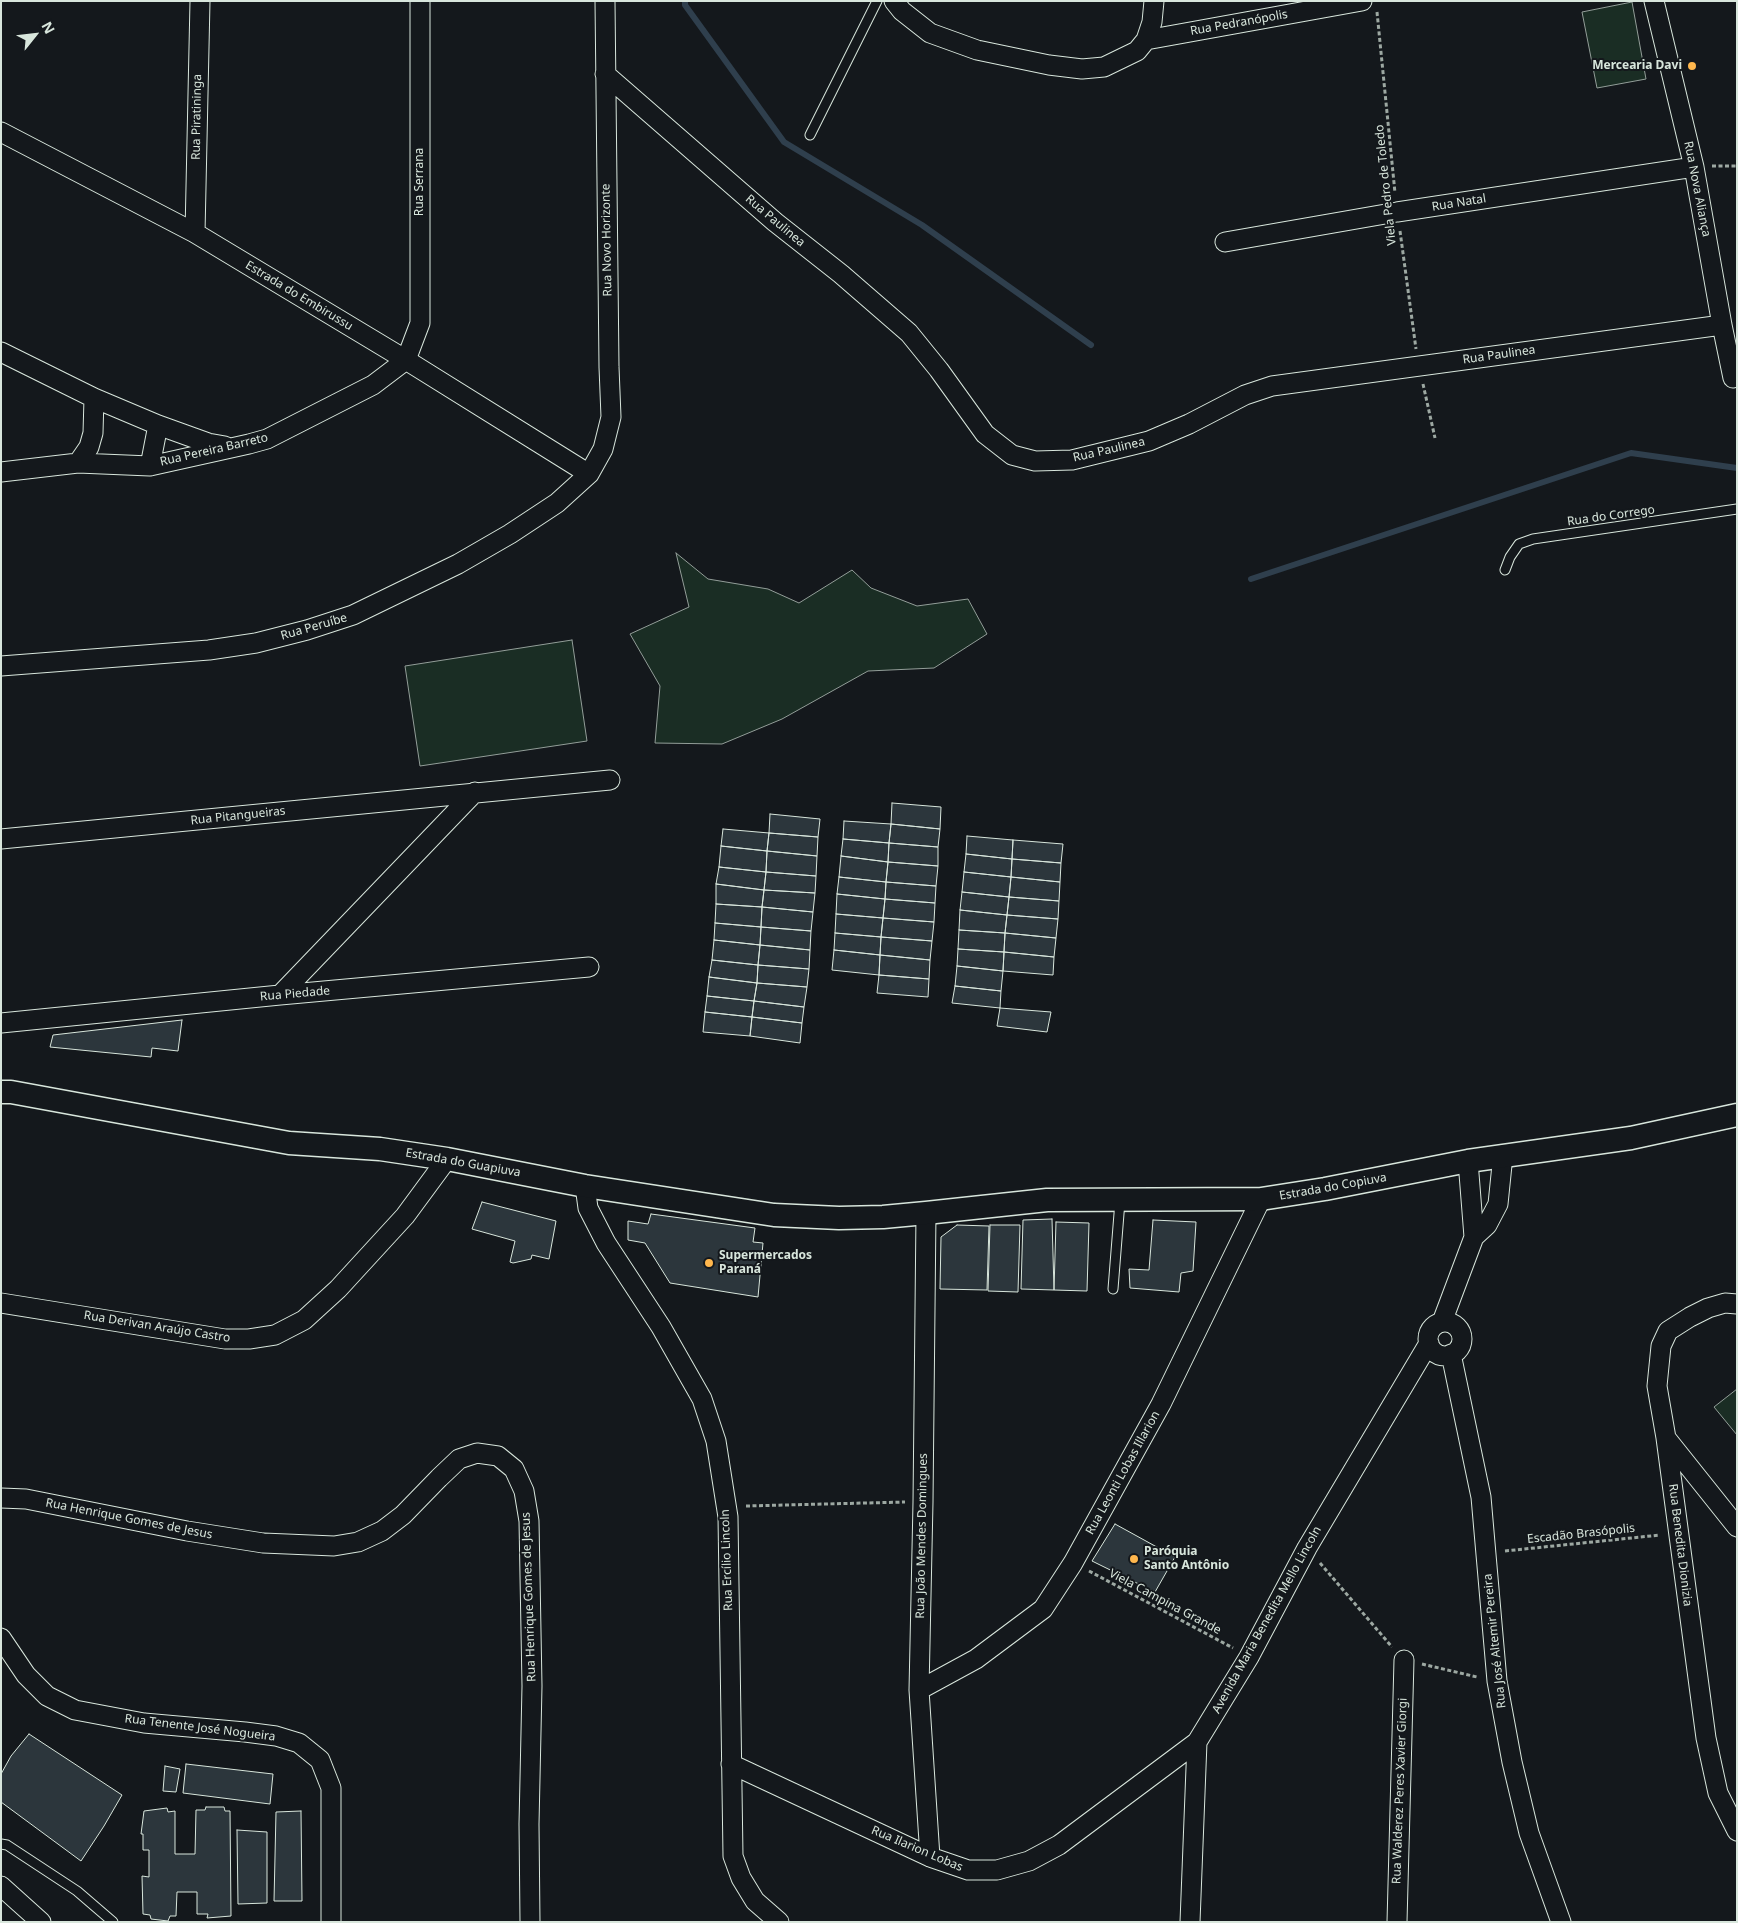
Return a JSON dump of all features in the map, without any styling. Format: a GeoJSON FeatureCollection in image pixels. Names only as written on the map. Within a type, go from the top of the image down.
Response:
{"type":"FeatureCollection","features":[{"type":"Feature","properties":{"kind":"street","name":"Rua Piratininga"},"geometry":{"type":"LineString","coordinates":[[195,234],[200,1]]}},
{"type":"Feature","properties":{"kind":"street","name":"Rua Serrana"},"geometry":{"type":"LineString","coordinates":[[406,360],[420,323],[420,1]]}},
{"type":"Feature","properties":{"kind":"street","name":"Rua Novo Horizonte"},"geometry":{"type":"LineString","coordinates":[[588,474],[603,449],[611,417],[605,1]]}},
{"type":"Feature","properties":{"kind":"street"},"geometry":{"type":"LineString","coordinates":[[894,1],[902,11],[930,32],[977,50],[1048,65],[1082,69],[1104,67],[1137,51],[1146,40],[1152,22],[1154,1]]}},
{"type":"Feature","properties":{"kind":"street","name":"Rua Nova Aliança"},"geometry":{"type":"LineString","coordinates":[[1654,1],[1694,166],[1733,378]]}},
{"type":"Feature","properties":{"kind":"street","name":"Rua Pedranópolis"},"geometry":{"type":"LineString","coordinates":[[1146,40],[1369,6]]}},
{"type":"Feature","properties":{"kind":"street","name":"Rua Paulinea"},"geometry":{"type":"LineString","coordinates":[[605,74],[775,222],[841,274],[909,333],[939,370],[985,434],[1012,456],[1035,461],[1072,460],[1149,442],[1245,395],[1272,386],[1722,325]]}},
{"type":"Feature","properties":{"kind":"street","name":"Estrada do Embirussu"},"geometry":{"type":"LineString","coordinates":[[1,132],[195,234],[406,360],[588,474]]}},
{"type":"Feature","properties":{"kind":"street","name":"Rua Natal"},"geometry":{"type":"LineString","coordinates":[[1225,242],[1397,212],[1694,166]]}},
{"type":"Feature","properties":{"kind":"street"},"geometry":{"type":"LineString","coordinates":[[1,352],[94,398],[158,425],[208,443],[233,446]]}},
{"type":"Feature","properties":{"kind":"street","name":"Rua Pereira Barreto"},"geometry":{"type":"LineString","coordinates":[[1,472],[78,463],[150,466],[267,439],[374,385],[406,360]]}},
{"type":"Feature","properties":{"kind":"street"},"geometry":{"type":"LineString","coordinates":[[78,463],[89,447],[93,433],[94,398]]}},
{"type":"Feature","properties":{"kind":"street"},"geometry":{"type":"LineString","coordinates":[[150,466],[158,425]]}},
{"type":"Feature","properties":{"kind":"street","name":"Rua Peruíbe"},"geometry":{"type":"LineString","coordinates":[[1,666],[209,650],[256,643],[307,630],[353,615],[458,564],[510,534],[557,503],[588,474]]}},
{"type":"Feature","properties":{"kind":"street","name":"Rua Pitangueiras"},"geometry":{"type":"LineString","coordinates":[[1,839],[610,780]]}},
{"type":"Feature","properties":{"kind":"street"},"geometry":{"type":"LineString","coordinates":[[280,995],[475,792]]}},
{"type":"Feature","properties":{"kind":"street","name":"Rua Piedade"},"geometry":{"type":"LineString","coordinates":[[1,1023],[589,967]]}},
{"type":"Feature","properties":{"kind":"street","name":"Estrada do Guapiuva"},"geometry":{"type":"LineString","coordinates":[[4,1088],[289,1143],[380,1149],[447,1158],[585,1186],[774,1215],[839,1218],[926,1214]]}},
{"type":"Feature","properties":{"kind":"street","name":"Estrada do Copiuva"},"geometry":{"type":"LineString","coordinates":[[926,1214],[1047,1200],[1261,1200],[1503,1155],[1631,1138],[1737,1116]]}},
{"type":"Feature","properties":{"kind":"street"},"geometry":{"type":"LineString","coordinates":[[1442,1322],[1474,1237],[1487,1224],[1498,1204],[1503,1155]]}},
{"type":"Feature","properties":{"kind":"street","name":"Rua Derivan Araújo Castro"},"geometry":{"type":"LineString","coordinates":[[1,1303],[225,1339],[250,1339],[275,1335],[304,1320],[338,1289],[405,1216],[447,1158]]}},
{"type":"Feature","properties":{"kind":"street"},"geometry":{"type":"LineString","coordinates":[[1468,1161],[1474,1237]]}},
{"type":"Feature","properties":{"kind":"street","name":"Rua Ercílio Lincoln"},"geometry":{"type":"LineString","coordinates":[[585,1186],[588,1208],[606,1243],[661,1327],[702,1399],[716,1441],[726,1507],[733,1856],[741,1878],[755,1901],[780,1922]]}},
{"type":"Feature","properties":{"kind":"street","name":"Rua Leonti Lobas Illarion"},"geometry":{"type":"LineString","coordinates":[[919,1690],[976,1659],[1043,1609],[1073,1563],[1161,1404],[1261,1200]]}},
{"type":"Feature","properties":{"kind":"street","name":"Rua João Mendes Domingues"},"geometry":{"type":"LineString","coordinates":[[926,1214],[919,1690],[930,1857]]}},
{"type":"Feature","properties":{"kind":"street","name":"Rua Benedita Dionizia"},"geometry":{"type":"LineString","coordinates":[[1737,1304],[1725,1303],[1708,1308],[1668,1331],[1662,1346],[1658,1386],[1706,1738],[1718,1793],[1737,1831]]}},
{"type":"Feature","properties":{"kind":"street"},"geometry":{"type":"LineString","coordinates":[[1442,1322],[1452,1323],[1460,1331],[1462,1342],[1456,1352],[1451,1354],[1440,1355],[1435,1352],[1429,1343],[1432,1328],[1442,1322]]}},
{"type":"Feature","properties":{"kind":"street","name":"Avenida Maria Benedita Mello Lincoln"},"geometry":{"type":"LineString","coordinates":[[1190,1922],[1197,1742],[1249,1657],[1307,1548],[1429,1343]]}},
{"type":"Feature","properties":{"kind":"street","name":"Rua José Altemir Pereira"},"geometry":{"type":"LineString","coordinates":[[1451,1354],[1481,1497],[1497,1681],[1512,1762],[1530,1833],[1561,1922]]}},
{"type":"Feature","properties":{"kind":"street"},"geometry":{"type":"LineString","coordinates":[[1666,1438],[1737,1527]]}},
{"type":"Feature","properties":{"kind":"street","name":"Rua Henrique Gomes de Jesus"},"geometry":{"type":"LineString","coordinates":[[1,1498],[26,1499],[187,1531],[263,1543],[334,1546],[358,1542],[382,1531],[403,1516],[459,1459],[477,1454],[498,1456],[514,1469],[524,1491],[529,1521],[532,1686],[529,1824],[530,1922]]}},
{"type":"Feature","properties":{"kind":"street","name":"Rua Tenente José Nogueira"},"geometry":{"type":"LineString","coordinates":[[1,1638],[26,1675],[47,1696],[75,1710],[144,1724],[276,1736],[299,1743],[320,1760],[331,1788],[330,1922]]}},
{"type":"Feature","properties":{"kind":"street","name":"Rua Walderez Peres Xavier Giorgi"},"geometry":{"type":"LineString","coordinates":[[1397,1922],[1404,1660]]}},
{"type":"Feature","properties":{"kind":"street","name":"Rua Ilarion Lobas"},"geometry":{"type":"LineString","coordinates":[[731,1764],[930,1857],[968,1870],[997,1870],[1029,1861],[1060,1845],[1197,1742]]}},
{"type":"Feature","properties":{"kind":"street"},"geometry":{"type":"LineString","coordinates":[[1,1886],[41,1922]]}},
{"type":"Feature","properties":{"kind":"lane"},"geometry":{"type":"LineString","coordinates":[[810,135],[877,1]]}},
{"type":"Feature","properties":{"kind":"lane","name":"Rua do Corrego"},"geometry":{"type":"LineString","coordinates":[[1505,570],[1510,557],[1519,544],[1533,539],[1737,509]]}},
{"type":"Feature","properties":{"kind":"lane"},"geometry":{"type":"LineString","coordinates":[[1113,1289],[1120,1200]]}},
{"type":"Feature","properties":{"kind":"lane"},"geometry":{"type":"LineString","coordinates":[[1,1844],[7,1845],[77,1892],[113,1922]]}},
{"type":"Feature","properties":{"kind":"path","name":"Viela Pedro de Toledo"},"geometry":{"type":"LineString","coordinates":[[1369,6],[1419,366],[1434,438]]}},
{"type":"Feature","properties":{"kind":"path"},"geometry":{"type":"LineString","coordinates":[[726,1507],[923,1502]]}},
{"type":"Feature","properties":{"kind":"path","name":"Escadão Brasópolis"},"geometry":{"type":"LineString","coordinates":[[1486,1553],[1678,1533]]}},
{"type":"Feature","properties":{"kind":"path"},"geometry":{"type":"LineString","coordinates":[[1307,1548],[1404,1660],[1497,1681]]}},
{"type":"Feature","properties":{"kind":"path","name":"Viela Campina Grande"},"geometry":{"type":"LineString","coordinates":[[1073,1563],[1249,1657]]}},
{"type":"Feature","properties":{"kind":"green space"},"geometry":{"type":"Polygon","coordinates":[[[1632,2],[1646,79],[1597,88],[1582,12],[1632,2]]]}},
{"type":"Feature","properties":{"kind":"green space"},"geometry":{"type":"Polygon","coordinates":[[[676,553],[708,579],[768,589],[799,603],[852,570],[871,588],[917,606],[968,599],[987,634],[934,668],[868,671],[782,719],[722,744],[655,743],[660,686],[630,634],[689,607],[676,553]]]}},
{"type":"Feature","properties":{"kind":"green space"},"geometry":{"type":"Polygon","coordinates":[[[572,640],[587,741],[420,766],[405,666],[572,640]]]}},
{"type":"Feature","properties":{"kind":"green space"},"geometry":{"type":"Polygon","coordinates":[[[1737,1389],[1737,1435],[1714,1407],[1737,1389]]]}},
{"type":"Feature","properties":{"kind":"building"},"geometry":{"type":"Polygon","coordinates":[[[892,803],[941,807],[940,829],[891,824],[892,803]]]}},
{"type":"Feature","properties":{"kind":"building"},"geometry":{"type":"Polygon","coordinates":[[[770,814],[820,819],[818,837],[769,833],[770,814]]]}},
{"type":"Feature","properties":{"kind":"building"},"geometry":{"type":"Polygon","coordinates":[[[844,821],[891,824],[889,843],[843,839],[844,821]]]}},
{"type":"Feature","properties":{"kind":"building"},"geometry":{"type":"Polygon","coordinates":[[[891,824],[940,829],[938,847],[889,843],[891,824]]]}},
{"type":"Feature","properties":{"kind":"building"},"geometry":{"type":"Polygon","coordinates":[[[723,829],[769,833],[767,851],[721,846],[723,829]]]}},
{"type":"Feature","properties":{"kind":"building"},"geometry":{"type":"Polygon","coordinates":[[[769,833],[818,837],[817,856],[767,851],[769,833]]]}},
{"type":"Feature","properties":{"kind":"building"},"geometry":{"type":"Polygon","coordinates":[[[967,836],[1013,840],[1012,859],[966,854],[967,836]]]}},
{"type":"Feature","properties":{"kind":"building"},"geometry":{"type":"Polygon","coordinates":[[[843,839],[889,843],[888,862],[841,856],[843,839]]]}},
{"type":"Feature","properties":{"kind":"building"},"geometry":{"type":"Polygon","coordinates":[[[1013,840],[1063,844],[1061,863],[1012,859],[1013,840]]]}},
{"type":"Feature","properties":{"kind":"building"},"geometry":{"type":"Polygon","coordinates":[[[889,843],[938,847],[938,866],[888,862],[889,843]]]}},
{"type":"Feature","properties":{"kind":"building"},"geometry":{"type":"Polygon","coordinates":[[[721,846],[767,851],[766,872],[719,867],[721,846]]]}},
{"type":"Feature","properties":{"kind":"building"},"geometry":{"type":"Polygon","coordinates":[[[767,851],[817,856],[816,876],[766,872],[767,851]]]}},
{"type":"Feature","properties":{"kind":"building"},"geometry":{"type":"Polygon","coordinates":[[[966,854],[1012,859],[1011,877],[964,872],[966,854]]]}},
{"type":"Feature","properties":{"kind":"building"},"geometry":{"type":"Polygon","coordinates":[[[841,856],[888,862],[886,882],[839,877],[841,856]]]}},
{"type":"Feature","properties":{"kind":"building"},"geometry":{"type":"Polygon","coordinates":[[[1012,859],[1061,863],[1060,882],[1011,877],[1012,859]]]}},
{"type":"Feature","properties":{"kind":"building"},"geometry":{"type":"Polygon","coordinates":[[[888,862],[938,866],[936,886],[886,882],[888,862]]]}},
{"type":"Feature","properties":{"kind":"building"},"geometry":{"type":"Polygon","coordinates":[[[719,867],[766,872],[764,890],[716,884],[719,867]]]}},
{"type":"Feature","properties":{"kind":"building"},"geometry":{"type":"Polygon","coordinates":[[[766,872],[816,876],[815,893],[764,890],[766,872]]]}},
{"type":"Feature","properties":{"kind":"building"},"geometry":{"type":"Polygon","coordinates":[[[964,872],[1011,877],[1009,897],[962,892],[964,872]]]}},
{"type":"Feature","properties":{"kind":"building"},"geometry":{"type":"Polygon","coordinates":[[[839,877],[886,882],[885,899],[837,894],[839,877]]]}},
{"type":"Feature","properties":{"kind":"building"},"geometry":{"type":"Polygon","coordinates":[[[1011,877],[1060,882],[1059,901],[1009,897],[1011,877]]]}},
{"type":"Feature","properties":{"kind":"building"},"geometry":{"type":"Polygon","coordinates":[[[886,882],[936,886],[935,903],[885,899],[886,882]]]}},
{"type":"Feature","properties":{"kind":"building"},"geometry":{"type":"Polygon","coordinates":[[[716,884],[764,890],[762,907],[716,904],[716,884]]]}},
{"type":"Feature","properties":{"kind":"building"},"geometry":{"type":"Polygon","coordinates":[[[764,890],[815,893],[813,912],[762,907],[764,890]]]}},
{"type":"Feature","properties":{"kind":"building"},"geometry":{"type":"Polygon","coordinates":[[[962,892],[1009,897],[1007,915],[960,910],[962,892]]]}},
{"type":"Feature","properties":{"kind":"building"},"geometry":{"type":"Polygon","coordinates":[[[837,894],[885,899],[883,918],[836,914],[837,894]]]}},
{"type":"Feature","properties":{"kind":"building"},"geometry":{"type":"Polygon","coordinates":[[[1009,897],[1059,901],[1058,919],[1007,915],[1009,897]]]}},
{"type":"Feature","properties":{"kind":"building"},"geometry":{"type":"Polygon","coordinates":[[[885,899],[935,903],[934,922],[883,918],[885,899]]]}},
{"type":"Feature","properties":{"kind":"building"},"geometry":{"type":"Polygon","coordinates":[[[716,904],[762,907],[761,927],[715,923],[716,904]]]}},
{"type":"Feature","properties":{"kind":"building"},"geometry":{"type":"Polygon","coordinates":[[[762,907],[813,912],[811,931],[761,927],[762,907]]]}},
{"type":"Feature","properties":{"kind":"building"},"geometry":{"type":"Polygon","coordinates":[[[960,910],[1007,915],[1005,933],[959,930],[960,910]]]}},
{"type":"Feature","properties":{"kind":"building"},"geometry":{"type":"Polygon","coordinates":[[[836,914],[883,918],[881,937],[835,933],[836,914]]]}},
{"type":"Feature","properties":{"kind":"building"},"geometry":{"type":"Polygon","coordinates":[[[1007,915],[1058,919],[1056,938],[1005,933],[1007,915]]]}},
{"type":"Feature","properties":{"kind":"building"},"geometry":{"type":"Polygon","coordinates":[[[883,918],[934,922],[932,941],[881,937],[883,918]]]}},
{"type":"Feature","properties":{"kind":"building"},"geometry":{"type":"Polygon","coordinates":[[[715,923],[761,927],[760,945],[714,940],[715,923]]]}},
{"type":"Feature","properties":{"kind":"building"},"geometry":{"type":"Polygon","coordinates":[[[761,927],[811,931],[810,950],[760,945],[761,927]]]}},
{"type":"Feature","properties":{"kind":"building"},"geometry":{"type":"Polygon","coordinates":[[[959,930],[1005,933],[1004,952],[958,949],[959,930]]]}},
{"type":"Feature","properties":{"kind":"building"},"geometry":{"type":"Polygon","coordinates":[[[835,933],[881,937],[880,955],[834,950],[835,933]]]}},
{"type":"Feature","properties":{"kind":"building"},"geometry":{"type":"Polygon","coordinates":[[[1005,933],[1056,938],[1054,957],[1004,952],[1005,933]]]}},
{"type":"Feature","properties":{"kind":"building"},"geometry":{"type":"Polygon","coordinates":[[[881,937],[932,941],[930,960],[880,955],[881,937]]]}},
{"type":"Feature","properties":{"kind":"building"},"geometry":{"type":"Polygon","coordinates":[[[714,940],[760,945],[758,965],[712,960],[714,940]]]}},
{"type":"Feature","properties":{"kind":"building"},"geometry":{"type":"Polygon","coordinates":[[[760,945],[810,950],[809,969],[758,965],[760,945]]]}},
{"type":"Feature","properties":{"kind":"building"},"geometry":{"type":"Polygon","coordinates":[[[958,949],[1004,952],[1003,971],[957,966],[958,949]]]}},
{"type":"Feature","properties":{"kind":"building"},"geometry":{"type":"Polygon","coordinates":[[[834,950],[880,955],[879,975],[832,970],[834,950]]]}},
{"type":"Feature","properties":{"kind":"building"},"geometry":{"type":"Polygon","coordinates":[[[1004,952],[1054,957],[1053,975],[1003,971],[1004,952]]]}},
{"type":"Feature","properties":{"kind":"building"},"geometry":{"type":"Polygon","coordinates":[[[880,955],[930,960],[929,979],[879,975],[880,955]]]}},
{"type":"Feature","properties":{"kind":"building"},"geometry":{"type":"Polygon","coordinates":[[[712,960],[758,965],[757,983],[709,977],[712,960]]]}},
{"type":"Feature","properties":{"kind":"building"},"geometry":{"type":"Polygon","coordinates":[[[758,965],[809,969],[807,987],[757,983],[758,965]]]}},
{"type":"Feature","properties":{"kind":"building"},"geometry":{"type":"Polygon","coordinates":[[[957,966],[1003,971],[1001,991],[955,986],[957,966]]]}},
{"type":"Feature","properties":{"kind":"building"},"geometry":{"type":"Polygon","coordinates":[[[879,975],[929,979],[928,997],[877,993],[879,975]]]}},
{"type":"Feature","properties":{"kind":"building"},"geometry":{"type":"Polygon","coordinates":[[[709,977],[757,983],[754,1001],[707,996],[709,977]]]}},
{"type":"Feature","properties":{"kind":"building"},"geometry":{"type":"Polygon","coordinates":[[[757,983],[807,987],[804,1007],[754,1001],[757,983]]]}},
{"type":"Feature","properties":{"kind":"building"},"geometry":{"type":"Polygon","coordinates":[[[955,986],[1001,991],[1000,1008],[952,1003],[955,986]]]}},
{"type":"Feature","properties":{"kind":"building"},"geometry":{"type":"Polygon","coordinates":[[[707,996],[754,1001],[752,1017],[705,1012],[707,996]]]}},
{"type":"Feature","properties":{"kind":"building"},"geometry":{"type":"Polygon","coordinates":[[[754,1001],[804,1007],[802,1023],[752,1017],[754,1001]]]}},
{"type":"Feature","properties":{"kind":"building"},"geometry":{"type":"Polygon","coordinates":[[[1000,1008],[1051,1012],[1047,1032],[997,1026],[1000,1008]]]}},
{"type":"Feature","properties":{"kind":"building"},"geometry":{"type":"Polygon","coordinates":[[[705,1012],[752,1017],[750,1036],[703,1032],[705,1012]]]}},
{"type":"Feature","properties":{"kind":"building"},"geometry":{"type":"Polygon","coordinates":[[[752,1017],[802,1023],[800,1043],[750,1036],[752,1017]]]}},
{"type":"Feature","properties":{"kind":"building"},"geometry":{"type":"Polygon","coordinates":[[[182,1020],[178,1051],[152,1048],[151,1057],[50,1047],[53,1035],[182,1020]]]}},
{"type":"Feature","properties":{"kind":"building"},"geometry":{"type":"Polygon","coordinates":[[[482,1202],[556,1221],[549,1259],[532,1255],[531,1259],[510,1262],[515,1241],[472,1229],[482,1202]]]}},
{"type":"Feature","properties":{"kind":"building","name":"Supermercados Paraná"},"geometry":{"type":"Polygon","coordinates":[[[651,1214],[755,1228],[753,1242],[763,1243],[758,1297],[670,1283],[645,1243],[628,1240],[628,1221],[648,1224],[651,1214]]]}},
{"type":"Feature","properties":{"kind":"building"},"geometry":{"type":"Polygon","coordinates":[[[1052,1219],[1054,1290],[1021,1289],[1023,1220],[1052,1219]]]}},
{"type":"Feature","properties":{"kind":"building"},"geometry":{"type":"Polygon","coordinates":[[[1153,1220],[1196,1222],[1193,1271],[1181,1273],[1179,1292],[1130,1288],[1129,1269],[1149,1270],[1153,1220]]]}},
{"type":"Feature","properties":{"kind":"building"},"geometry":{"type":"Polygon","coordinates":[[[1056,1222],[1089,1223],[1087,1291],[1054,1290],[1056,1222]]]}},
{"type":"Feature","properties":{"kind":"building"},"geometry":{"type":"Polygon","coordinates":[[[957,1225],[989,1226],[987,1290],[940,1289],[941,1237],[957,1225]]]}},
{"type":"Feature","properties":{"kind":"building"},"geometry":{"type":"Polygon","coordinates":[[[990,1225],[1020,1225],[1018,1292],[988,1291],[990,1225]]]}},
{"type":"Feature","properties":{"kind":"building","name":"Paróquia Santo Antônio"},"geometry":{"type":"Polygon","coordinates":[[[1115,1524],[1175,1557],[1155,1592],[1092,1561],[1115,1524]]]}},
{"type":"Feature","properties":{"kind":"building"},"geometry":{"type":"Polygon","coordinates":[[[29,1734],[122,1795],[81,1861],[1,1802],[1,1774],[11,1756],[29,1734]]]}},
{"type":"Feature","properties":{"kind":"building"},"geometry":{"type":"Polygon","coordinates":[[[186,1764],[273,1774],[270,1804],[183,1793],[186,1764]]]}},
{"type":"Feature","properties":{"kind":"building"},"geometry":{"type":"Polygon","coordinates":[[[165,1766],[180,1769],[176,1792],[163,1791],[165,1766]]]}},
{"type":"Feature","properties":{"kind":"building"},"geometry":{"type":"Polygon","coordinates":[[[206,1807],[224,1807],[225,1811],[230,1811],[231,1916],[207,1918],[208,1914],[197,1914],[197,1892],[177,1892],[176,1916],[170,1916],[168,1921],[151,1919],[150,1915],[143,1914],[142,1876],[149,1877],[149,1850],[143,1850],[143,1834],[141,1834],[144,1811],[167,1808],[168,1812],[175,1811],[175,1854],[195,1854],[196,1810],[205,1810],[206,1807]]]}},
{"type":"Feature","properties":{"kind":"building"},"geometry":{"type":"Polygon","coordinates":[[[301,1811],[302,1901],[274,1901],[276,1812],[301,1811]]]}},
{"type":"Feature","properties":{"kind":"building"},"geometry":{"type":"Polygon","coordinates":[[[237,1830],[267,1832],[267,1903],[238,1904],[237,1830]]]}},
{"type":"Feature","properties":{"kind":"waterway"},"geometry":{"type":"LineString","coordinates":[[685,1],[685,5],[784,142],[922,225],[1091,345]]}},
{"type":"Feature","properties":{"kind":"waterway"},"geometry":{"type":"LineString","coordinates":[[1251,579],[1631,453],[1737,468]]}},
{"type":"Feature","properties":{"kind":"place","name":"Mercearia Davi"},"geometry":{"type":"Point","coordinates":[1692,66]}},
{"type":"Feature","properties":{"kind":"place","name":"Supermercados Paraná"},"geometry":{"type":"Point","coordinates":[709,1263]}},
{"type":"Feature","properties":{"kind":"place","name":"Paróquia Santo Antônio"},"geometry":{"type":"Point","coordinates":[1134,1559]}}]}
